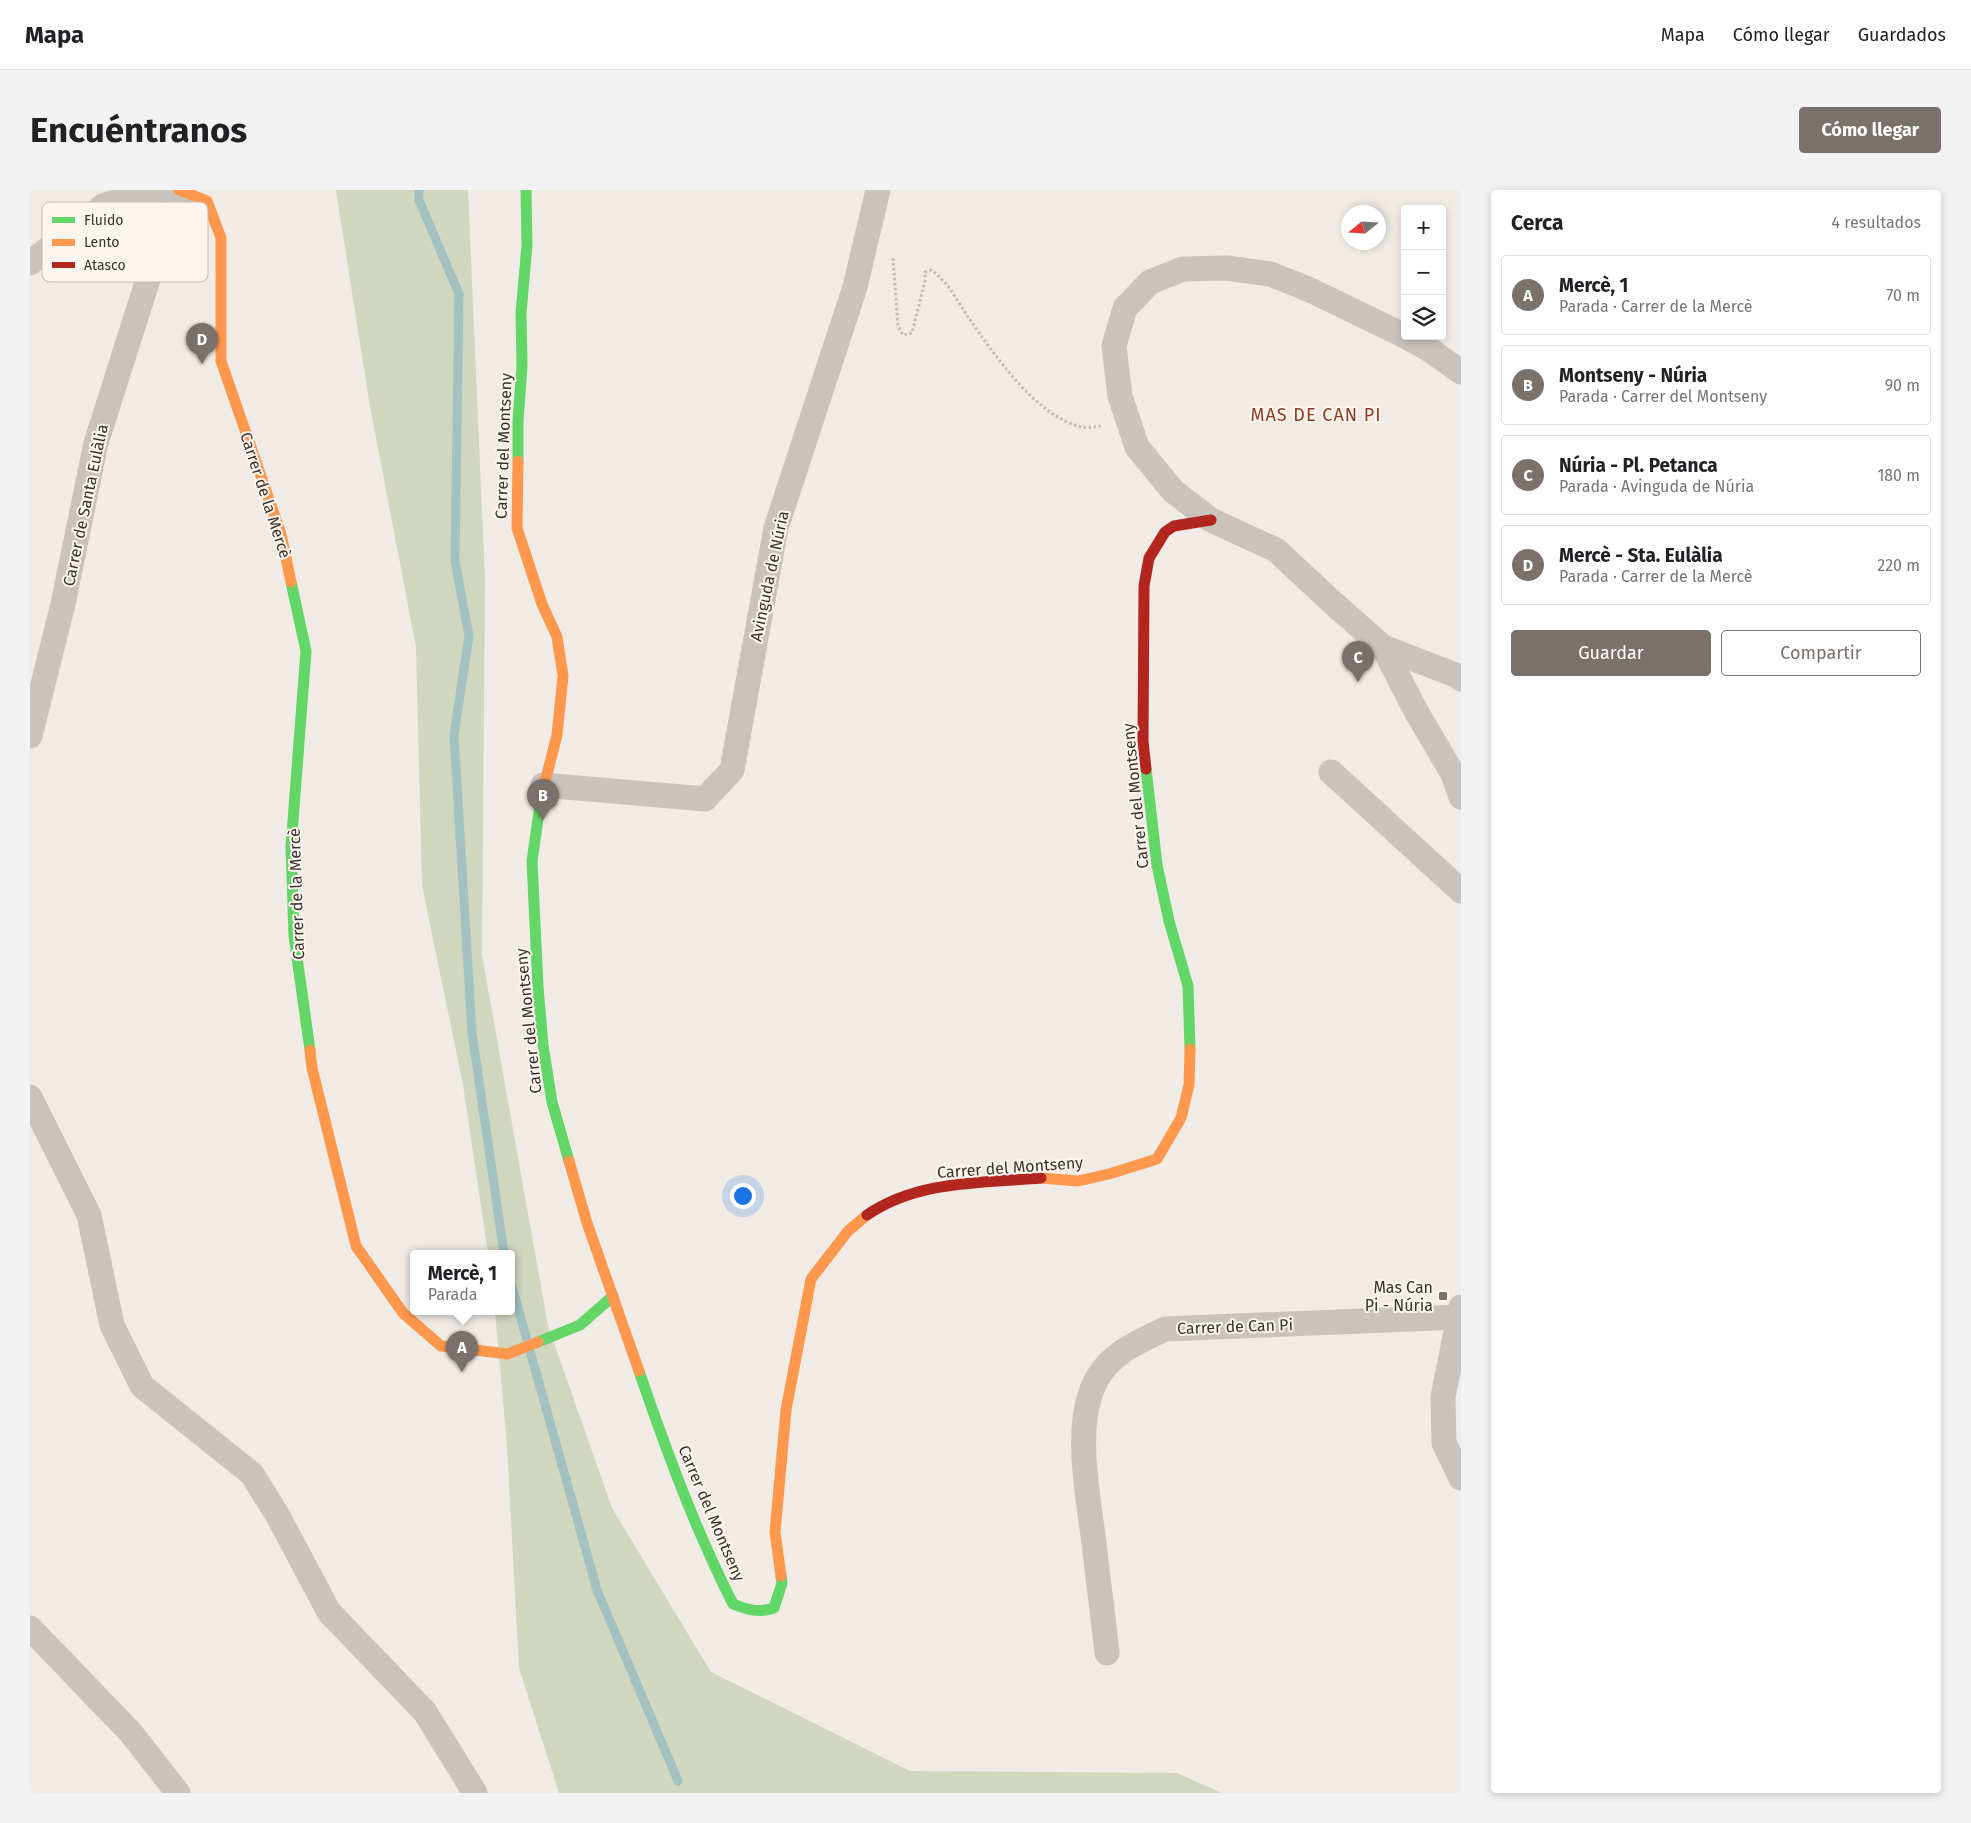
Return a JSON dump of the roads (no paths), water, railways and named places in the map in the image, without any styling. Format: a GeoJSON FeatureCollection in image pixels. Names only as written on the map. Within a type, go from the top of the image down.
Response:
{"type":"FeatureCollection","features":[{"type":"Feature","properties":{"kind":"street","name":"Carrer del Montseny"},"geometry":{"type":"LineString","coordinates":[[526,190],[527,245],[521,313],[522,366],[518,420],[517,528],[542,604],[556,637],[564,676],[557,735],[543,785],[532,861],[538,987],[543,1045],[552,1102],[587,1223],[663,1440],[714,1566],[733,1604],[751,1611],[764,1611],[774,1608],[782,1583],[775,1532],[786,1410],[811,1279],[848,1231],[868,1214],[887,1202],[939,1186],[1042,1178],[1078,1180],[1110,1174],[1156,1159],[1181,1118],[1189,1084],[1188,986],[1169,921],[1157,865],[1143,742],[1144,586],[1149,558],[1165,532],[1174,526],[1211,520]]}},
{"type":"Feature","properties":{"kind":"street","name":"Avinguda de Núria"},"geometry":{"type":"LineString","coordinates":[[543,785],[705,799],[732,770],[776,528],[855,287],[878,190]]}},
{"type":"Feature","properties":{"kind":"street"},"geometry":{"type":"LineString","coordinates":[[114,202],[141,193],[174,191]]}},
{"type":"Feature","properties":{"kind":"street","name":"Carrer de la Mercè"},"geometry":{"type":"LineString","coordinates":[[174,191],[207,202]]}},
{"type":"Feature","properties":{"kind":"street","name":"Carrer de la Mercè"},"geometry":{"type":"LineString","coordinates":[[208,204],[221,238],[221,361],[281,534],[306,651],[291,847],[294,936],[312,1068],[356,1246],[403,1314],[441,1346],[508,1354],[580,1325],[613,1296]]}},
{"type":"Feature","properties":{"kind":"street"},"geometry":{"type":"LineString","coordinates":[[30,263],[42,254]]}},
{"type":"Feature","properties":{"kind":"street"},"geometry":{"type":"LineString","coordinates":[[1401,334],[1308,289],[1270,274],[1227,268],[1183,269],[1150,282],[1125,308],[1114,346],[1120,396],[1137,447],[1174,491],[1211,520],[1276,550],[1383,647],[1458,676],[1461,679]]}},
{"type":"Feature","properties":{"kind":"street","name":"Carrer de Santa Eulàlia"},"geometry":{"type":"LineString","coordinates":[[30,736],[63,604],[96,443],[147,282]]}},
{"type":"Feature","properties":{"kind":"street"},"geometry":{"type":"LineString","coordinates":[[1412,340],[1461,372]]}},
{"type":"Feature","properties":{"kind":"street"},"geometry":{"type":"LineString","coordinates":[[1383,647],[1417,713],[1453,774],[1461,797]]}},
{"type":"Feature","properties":{"kind":"street"},"geometry":{"type":"LineString","coordinates":[[1331,772],[1461,891]]}},
{"type":"Feature","properties":{"kind":"street"},"geometry":{"type":"LineString","coordinates":[[30,1097],[89,1215],[112,1325],[142,1386],[252,1474],[278,1516],[329,1612],[425,1712],[475,1793]]}},
{"type":"Feature","properties":{"kind":"street"},"geometry":{"type":"LineString","coordinates":[[1460,1312],[1442,1397],[1444,1443],[1461,1478]]}},
{"type":"Feature","properties":{"kind":"street","name":"Carrer de Can Pi"},"geometry":{"type":"LineString","coordinates":[[1107,1653],[1083,1458],[1086,1410],[1098,1378],[1116,1356],[1132,1344],[1165,1328],[1460,1312]]}},
{"type":"Feature","properties":{"kind":"street"},"geometry":{"type":"LineString","coordinates":[[30,1628],[131,1733],[178,1793]]}},
{"type":"Feature","properties":{"kind":"waterway"},"geometry":{"type":"LineString","coordinates":[[419,190],[419,200],[459,294],[455,561],[469,636],[454,735],[472,1033],[504,1250]]}},
{"type":"Feature","properties":{"kind":"waterway"},"geometry":{"type":"LineString","coordinates":[[515,1297],[597,1590],[678,1781]]}},
{"type":"Feature","properties":{"kind":"place","name":"Mercè - Sta. Eulàlia"},"geometry":{"type":"Point","coordinates":[202,364]}},
{"type":"Feature","properties":{"kind":"place","name":"Núria - Pl. Petanca"},"geometry":{"type":"Point","coordinates":[1358,682]}},
{"type":"Feature","properties":{"kind":"place","name":"Montseny - Núria"},"geometry":{"type":"Point","coordinates":[543,820]}},
{"type":"Feature","properties":{"kind":"place","name":"Mas Can Pi - Núria"},"geometry":{"type":"Point","coordinates":[1443,1296]}},
{"type":"Feature","properties":{"kind":"place","name":"Mercè, 1"},"geometry":{"type":"Point","coordinates":[462,1372]}},
{"type":"Feature","properties":{"kind":"district","name":"MAS DE CAN PI"},"geometry":{"type":"Point","coordinates":[1316,415]}}]}
